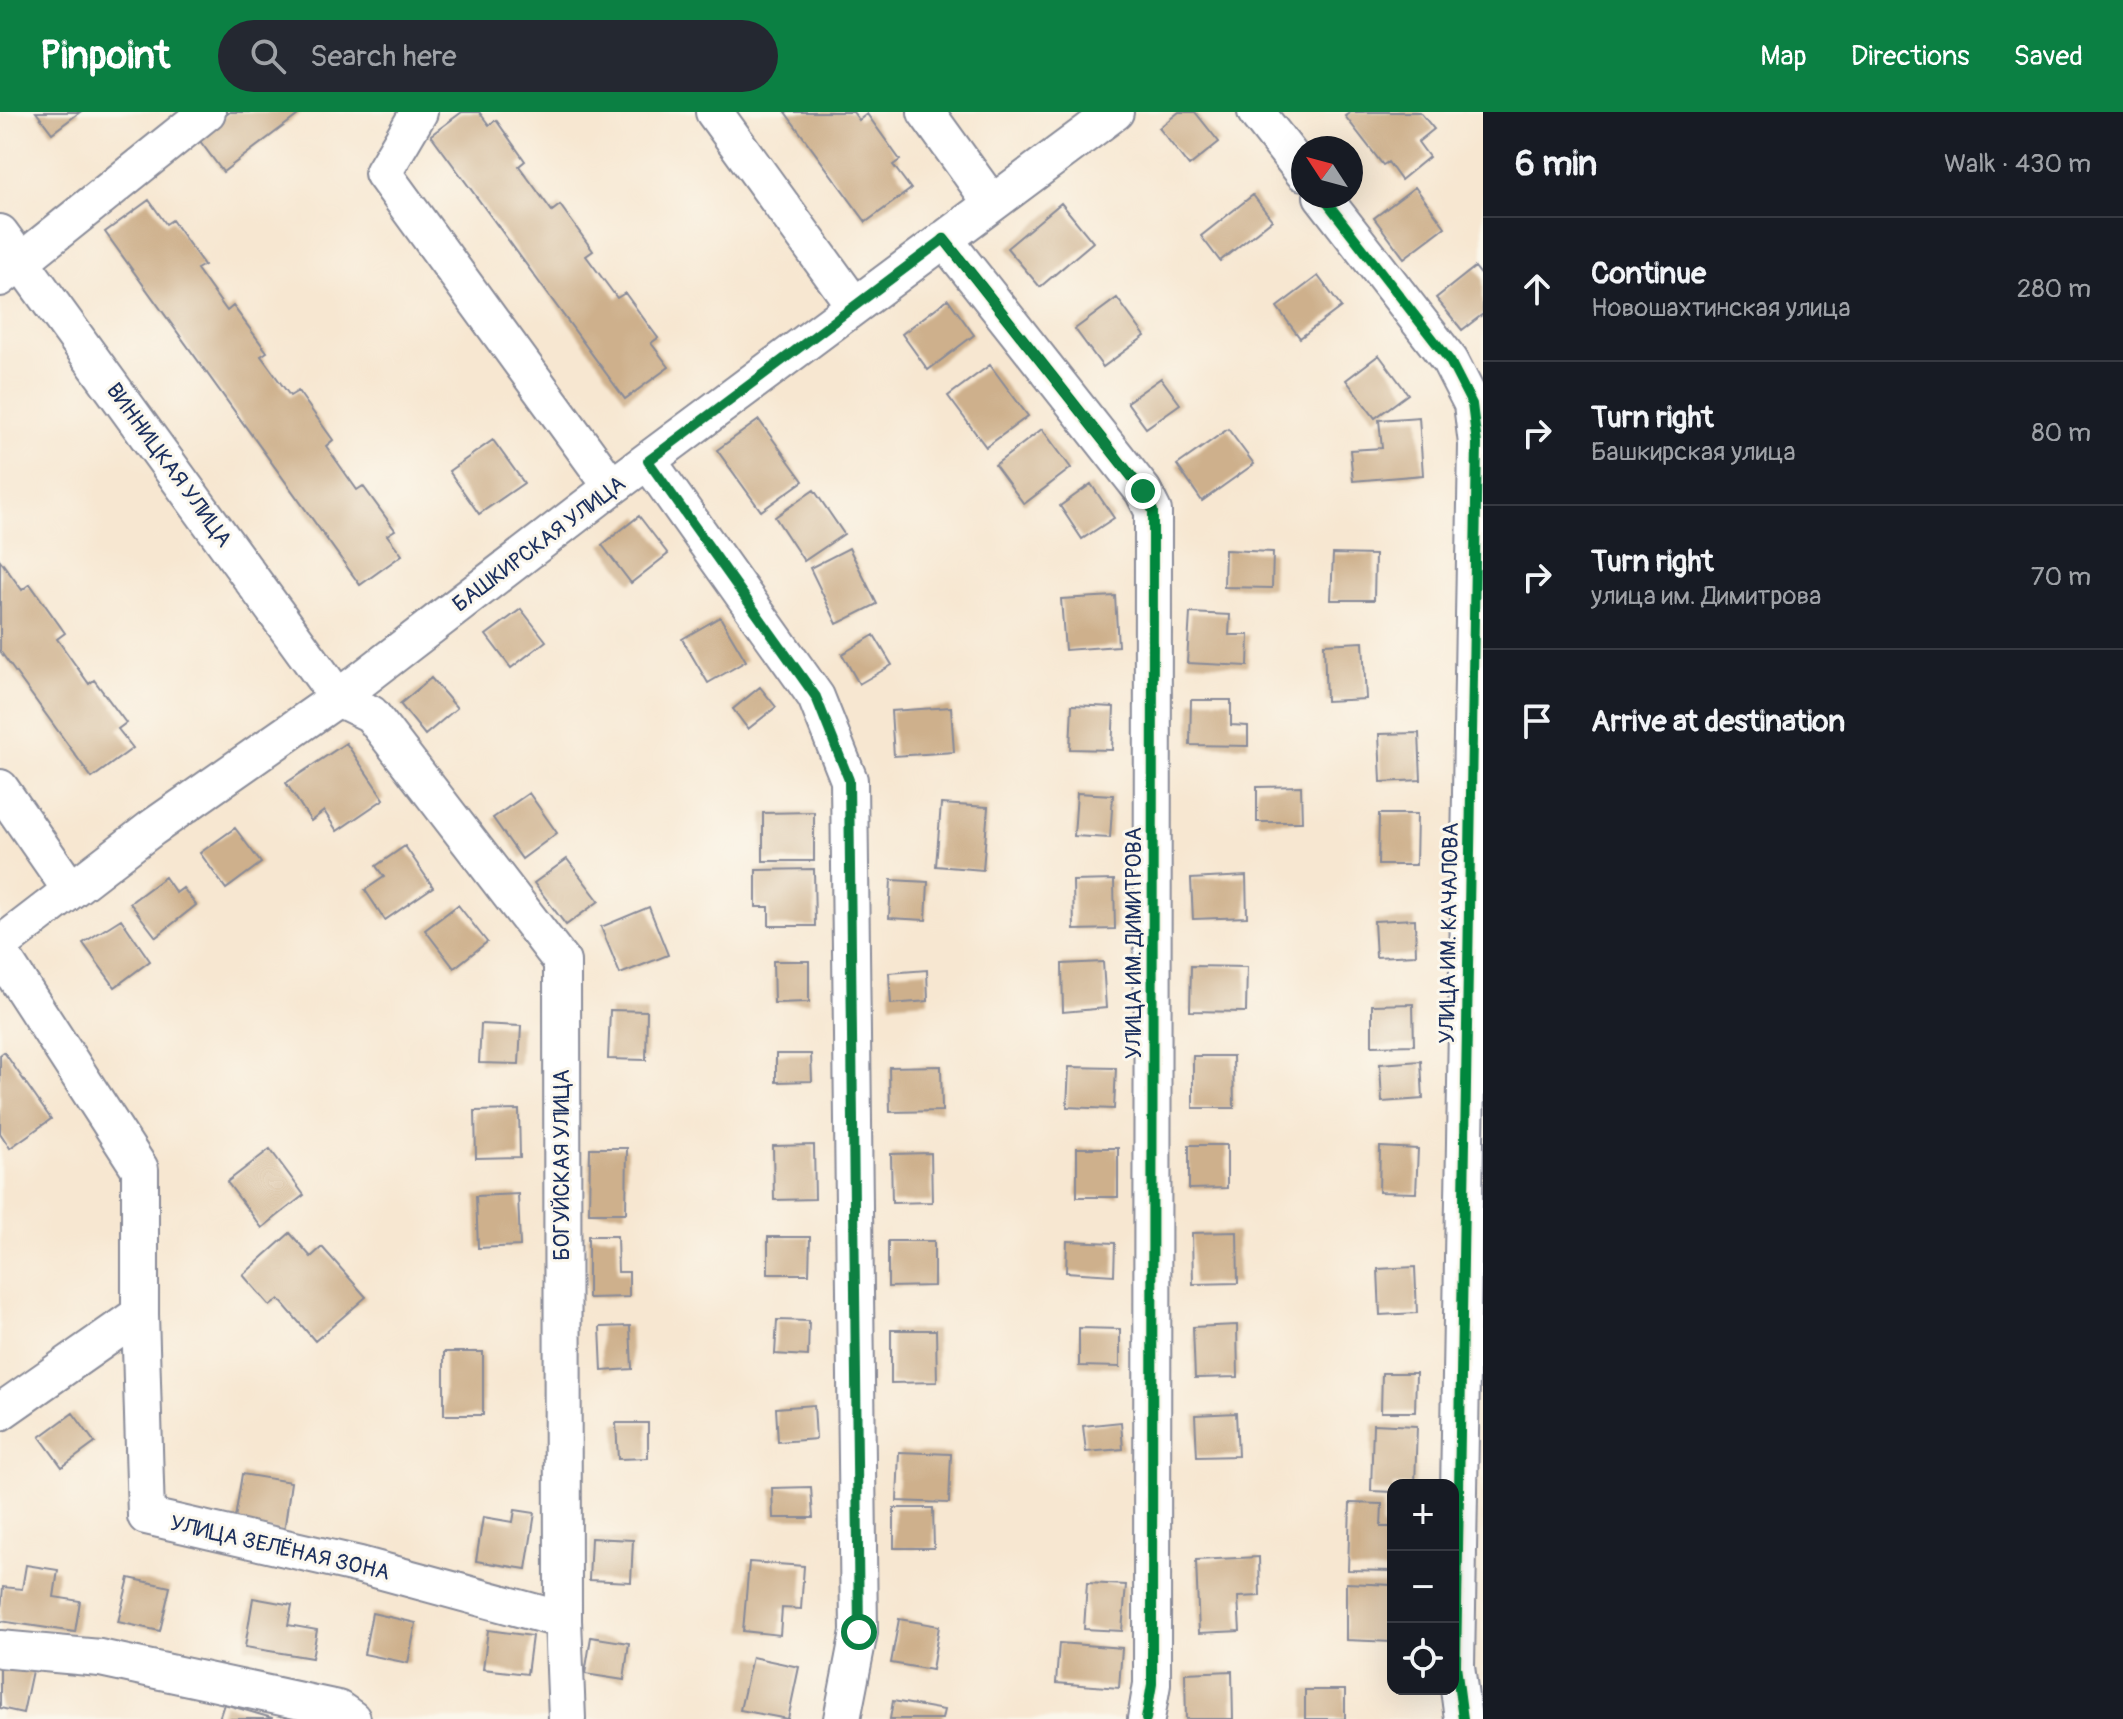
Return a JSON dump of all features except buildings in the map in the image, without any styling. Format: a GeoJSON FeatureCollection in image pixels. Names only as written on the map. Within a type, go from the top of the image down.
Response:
{"type":"FeatureCollection","features":[{"type":"Feature","properties":{"kind":"street"},"geometry":{"type":"LineString","coordinates":[[419,112],[383,173],[612,487]]}},
{"type":"Feature","properties":{"kind":"street"},"geometry":{"type":"LineString","coordinates":[[714,112],[854,305]]}},
{"type":"Feature","properties":{"kind":"street"},"geometry":{"type":"LineString","coordinates":[[926,112],[991,202]]}},
{"type":"Feature","properties":{"kind":"street","name":"БАШКИРСКАЯ УЛИЦА"},"geometry":{"type":"LineString","coordinates":[[0,945],[152,828],[338,698],[612,487],[1115,112]]}},
{"type":"Feature","properties":{"kind":"street"},"geometry":{"type":"LineString","coordinates":[[1256,112],[1291,157]]}},
{"type":"Feature","properties":{"kind":"street"},"geometry":{"type":"LineString","coordinates":[[10,270],[192,118]]}},
{"type":"Feature","properties":{"kind":"street","name":"УЛИЦА ИМ. КАЧАЛОВА"},"geometry":{"type":"LineString","coordinates":[[1331,208],[1450,361],[1472,404],[1477,444],[1456,1666],[1463,1719]]}},
{"type":"Feature","properties":{"kind":"street","name":"ВИННИЦКАЯ УЛИЦА"},"geometry":{"type":"LineString","coordinates":[[0,233],[10,270],[338,698]]}},
{"type":"Feature","properties":{"kind":"street","name":"УЛИЦА ИМ. ДИМИТРОВА"},"geometry":{"type":"LineString","coordinates":[[944,239],[1143,491],[1153,511],[1152,1684],[1146,1719]]}},
{"type":"Feature","properties":{"kind":"street"},"geometry":{"type":"LineString","coordinates":[[648,461],[816,697],[849,780],[859,1632],[842,1719]]}},
{"type":"Feature","properties":{"kind":"street","name":"БОГУЙСКАЯ УЛИЦА"},"geometry":{"type":"LineString","coordinates":[[338,698],[371,714],[562,962],[563,1620],[574,1717]]}},
{"type":"Feature","properties":{"kind":"street"},"geometry":{"type":"LineString","coordinates":[[0,788],[71,890]]}},
{"type":"Feature","properties":{"kind":"street"},"geometry":{"type":"LineString","coordinates":[[0,953],[140,1169],[140,1314],[0,1412]]}},
{"type":"Feature","properties":{"kind":"street","name":"УЛИЦА ЗЕЛЁНАЯ ЗОНА"},"geometry":{"type":"LineString","coordinates":[[140,1314],[146,1516],[360,1565],[563,1620]]}},
{"type":"Feature","properties":{"kind":"street"},"geometry":{"type":"LineString","coordinates":[[0,1649],[100,1658],[338,1709],[352,1719]]}},
{"type":"Feature","properties":{"kind":"cycle path"},"geometry":{"type":"LineString","coordinates":[[1331,208],[1450,361],[1472,404],[1477,444],[1456,1666],[1463,1719]]}},
{"type":"Feature","properties":{"kind":"cycle path"},"geometry":{"type":"LineString","coordinates":[[944,239],[1143,491],[1153,511],[1152,1684],[1146,1719]]}},
{"type":"Feature","properties":{"kind":"route"},"geometry":{"type":"LineString","coordinates":[[859,1632],[849,780],[816,697],[648,461],[944,239],[1143,491]]}}]}
